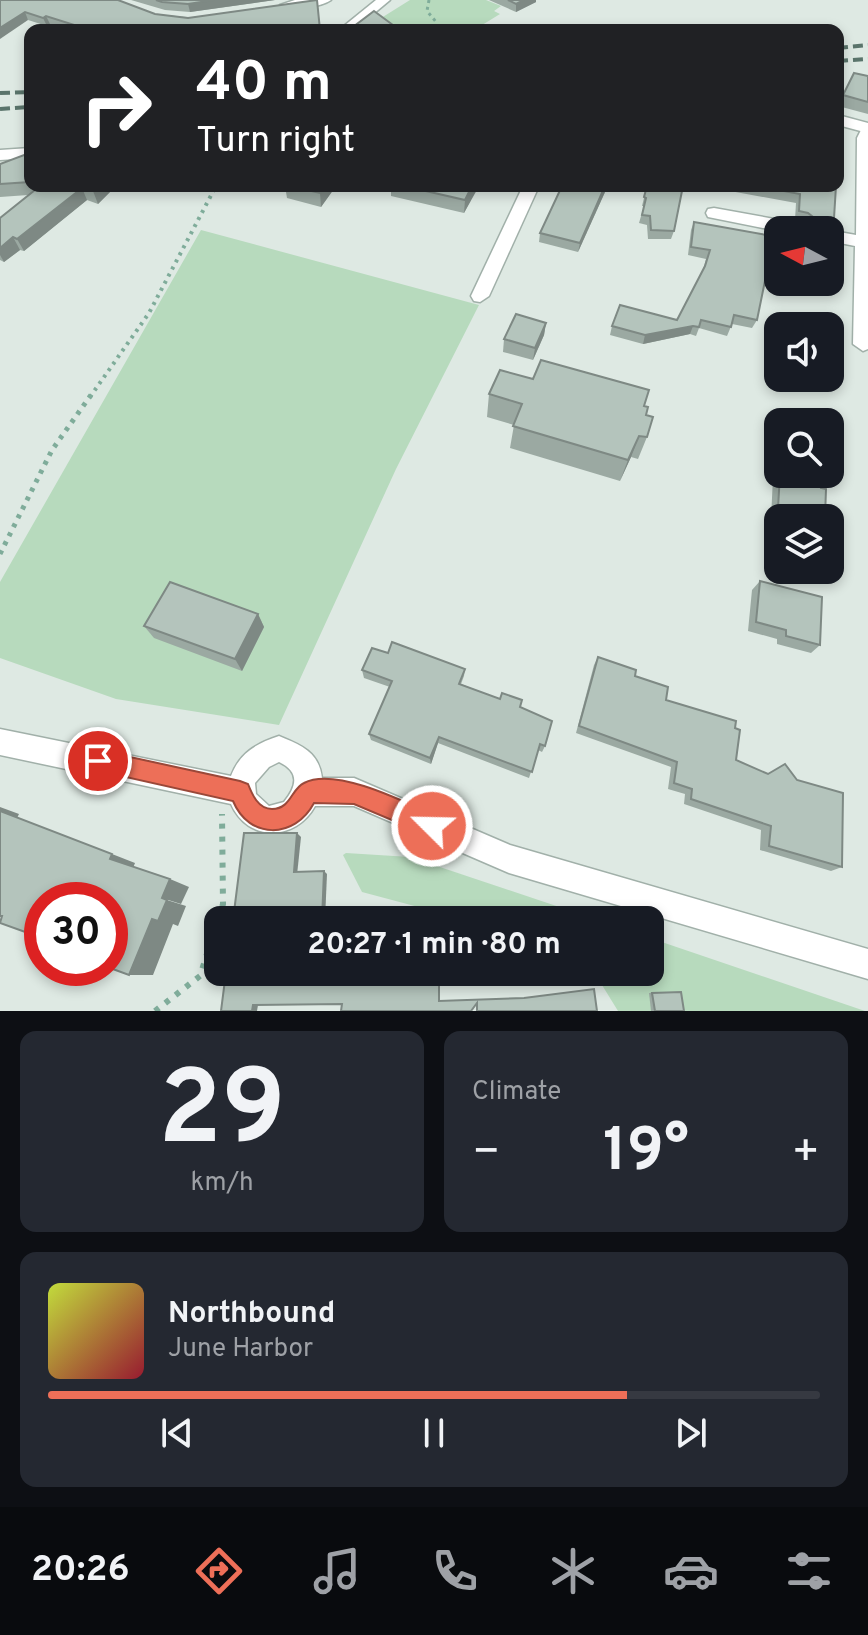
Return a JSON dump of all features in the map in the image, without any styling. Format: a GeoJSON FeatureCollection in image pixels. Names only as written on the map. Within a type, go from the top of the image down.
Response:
{"type":"FeatureCollection","features":[{"type":"Feature","properties":{"kind":"street"},"geometry":{"type":"LineString","coordinates":[[265,9],[325,0]]}},
{"type":"Feature","properties":{"kind":"street"},"geometry":{"type":"LineString","coordinates":[[354,24],[384,0]]}},
{"type":"Feature","properties":{"kind":"street"},"geometry":{"type":"LineString","coordinates":[[844,122],[868,128],[865,138],[863,344]]}},
{"type":"Feature","properties":{"kind":"street"},"geometry":{"type":"LineString","coordinates":[[0,155],[24,153]]}},
{"type":"Feature","properties":{"kind":"street"},"geometry":{"type":"LineString","coordinates":[[480,296],[528,192]]}},
{"type":"Feature","properties":{"kind":"street"},"geometry":{"type":"LineString","coordinates":[[714,213],[764,223]]}},
{"type":"Feature","properties":{"kind":"street"},"geometry":{"type":"LineString","coordinates":[[844,238],[864,242]]}},
{"type":"Feature","properties":{"kind":"street"},"geometry":{"type":"LineString","coordinates":[[2,741],[231,791],[257,817],[272,821],[287,817],[300,807],[308,792],[310,776],[304,762],[294,752],[279,749],[264,752],[252,762],[231,791]]}},
{"type":"Feature","properties":{"kind":"street"},"geometry":{"type":"LineString","coordinates":[[308,792],[354,792],[509,859],[868,964]]}},
{"type":"Feature","properties":{"kind":"path"},"geometry":{"type":"LineString","coordinates":[[429,0],[427,11],[437,23]]}},
{"type":"Feature","properties":{"kind":"path"},"geometry":{"type":"LineString","coordinates":[[0,554],[52,450],[149,313],[213,192]]}},
{"type":"Feature","properties":{"kind":"path"},"geometry":{"type":"LineString","coordinates":[[155,1011],[200,976],[223,904],[231,791]]}},
{"type":"Feature","properties":{"kind":"green space"},"geometry":{"type":"Polygon","coordinates":[[[410,0],[486,0],[501,6],[494,11],[500,14],[484,24],[386,24],[378,20],[410,0]]]}},
{"type":"Feature","properties":{"kind":"green space"},"geometry":{"type":"Polygon","coordinates":[[[201,230],[479,305],[396,469],[279,725],[116,699],[0,658],[0,582],[201,230]]]}},
{"type":"Feature","properties":{"kind":"green space"},"geometry":{"type":"Polygon","coordinates":[[[343,855],[410,857],[556,906],[414,906],[362,892],[343,855]]]}},
{"type":"Feature","properties":{"kind":"green space"},"geometry":{"type":"Polygon","coordinates":[[[664,943],[865,1011],[618,1011],[603,986],[664,986],[664,943]]]}},
{"type":"Feature","properties":{"kind":"building"},"geometry":{"type":"Polygon","coordinates":[[[0,0],[118,0],[155,14],[188,18],[317,0],[319,24],[71,24],[25,12],[0,28],[0,0]]]}},
{"type":"Feature","properties":{"kind":"building"},"geometry":{"type":"Polygon","coordinates":[[[156,0],[214,0],[188,4],[156,0]]]}},
{"type":"Feature","properties":{"kind":"building"},"geometry":{"type":"Polygon","coordinates":[[[374,11],[392,24],[357,24],[374,11]]]}},
{"type":"Feature","properties":{"kind":"building"},"geometry":{"type":"Polygon","coordinates":[[[854,73],[868,76],[868,102],[844,93],[854,73]]]}},
{"type":"Feature","properties":{"kind":"building"},"geometry":{"type":"Polygon","coordinates":[[[24,155],[24,182],[0,184],[0,164],[24,155]]]}},
{"type":"Feature","properties":{"kind":"building"},"geometry":{"type":"Polygon","coordinates":[[[32,192],[77,192],[17,239],[13,237],[0,248],[0,218],[32,192]]]}},
{"type":"Feature","properties":{"kind":"building"},"geometry":{"type":"Polygon","coordinates":[[[430,192],[469,192],[465,200],[430,192]]]}},
{"type":"Feature","properties":{"kind":"building"},"geometry":{"type":"Polygon","coordinates":[[[559,192],[602,192],[580,243],[540,233],[559,192]]]}},
{"type":"Feature","properties":{"kind":"building"},"geometry":{"type":"Polygon","coordinates":[[[645,192],[682,192],[674,231],[651,230],[650,216],[642,215],[645,192]]]}},
{"type":"Feature","properties":{"kind":"building"},"geometry":{"type":"Polygon","coordinates":[[[789,192],[836,192],[834,216],[812,216],[799,211],[800,194],[789,192]]]}},
{"type":"Feature","properties":{"kind":"building"},"geometry":{"type":"Polygon","coordinates":[[[694,222],[764,234],[764,286],[757,320],[734,315],[731,327],[701,320],[699,327],[645,335],[612,326],[620,305],[677,320],[710,250],[691,247],[694,222]]]}},
{"type":"Feature","properties":{"kind":"building"},"geometry":{"type":"Polygon","coordinates":[[[516,314],[546,323],[535,348],[504,339],[516,314]]]}},
{"type":"Feature","properties":{"kind":"building"},"geometry":{"type":"Polygon","coordinates":[[[541,360],[649,390],[644,406],[648,407],[646,415],[653,417],[647,437],[639,436],[628,460],[513,426],[522,404],[489,394],[500,370],[533,379],[541,360]]]}},
{"type":"Feature","properties":{"kind":"building"},"geometry":{"type":"Polygon","coordinates":[[[779,488],[826,489],[825,504],[778,504],[779,488]]]}},
{"type":"Feature","properties":{"kind":"building"},"geometry":{"type":"Polygon","coordinates":[[[760,581],[822,597],[820,645],[786,636],[786,630],[756,622],[760,581]]]}},
{"type":"Feature","properties":{"kind":"building"},"geometry":{"type":"Polygon","coordinates":[[[170,582],[258,614],[235,659],[144,626],[170,582]]]}},
{"type":"Feature","properties":{"kind":"building"},"geometry":{"type":"Polygon","coordinates":[[[392,642],[465,669],[459,684],[500,699],[502,693],[522,700],[520,707],[552,721],[545,746],[540,744],[532,772],[439,737],[430,758],[369,734],[392,681],[362,670],[372,648],[388,653],[392,642]]]}},
{"type":"Feature","properties":{"kind":"building"},"geometry":{"type":"Polygon","coordinates":[[[598,657],[636,670],[635,676],[668,687],[666,700],[736,721],[735,728],[740,730],[736,760],[768,774],[785,764],[797,780],[843,793],[842,867],[769,846],[771,826],[691,799],[692,789],[674,783],[677,762],[579,726],[598,657]]]}},
{"type":"Feature","properties":{"kind":"building"},"geometry":{"type":"Polygon","coordinates":[[[0,811],[112,854],[110,859],[170,879],[162,898],[167,900],[158,921],[152,919],[129,975],[128,882],[24,882],[24,932],[0,923],[0,811]]]}},
{"type":"Feature","properties":{"kind":"building"},"geometry":{"type":"Polygon","coordinates":[[[244,833],[297,833],[294,872],[324,871],[323,906],[235,906],[244,833]]]}},
{"type":"Feature","properties":{"kind":"building"},"geometry":{"type":"Polygon","coordinates":[[[224,986],[439,986],[439,1001],[524,998],[594,989],[597,1011],[477,1011],[477,1003],[471,1011],[341,1011],[342,1004],[253,1005],[252,1011],[221,1011],[224,986]]]}},
{"type":"Feature","properties":{"kind":"building"},"geometry":{"type":"Polygon","coordinates":[[[681,992],[684,1011],[655,1011],[652,993],[681,992]]]}},
{"type":"Feature","properties":{"kind":"railway"},"geometry":{"type":"LineString","coordinates":[[844,47],[868,45]]}},
{"type":"Feature","properties":{"kind":"railway"},"geometry":{"type":"LineString","coordinates":[[844,61],[868,59]]}},
{"type":"Feature","properties":{"kind":"railway"},"geometry":{"type":"LineString","coordinates":[[0,93],[24,92]]}},
{"type":"Feature","properties":{"kind":"railway"},"geometry":{"type":"LineString","coordinates":[[0,109],[24,107]]}},
{"type":"Feature","properties":{"kind":"route"},"geometry":{"type":"LineString","coordinates":[[98,761],[240,792],[246,806],[257,817],[272,821],[287,817],[300,807],[308,792],[354,792],[432,826]]}}]}
